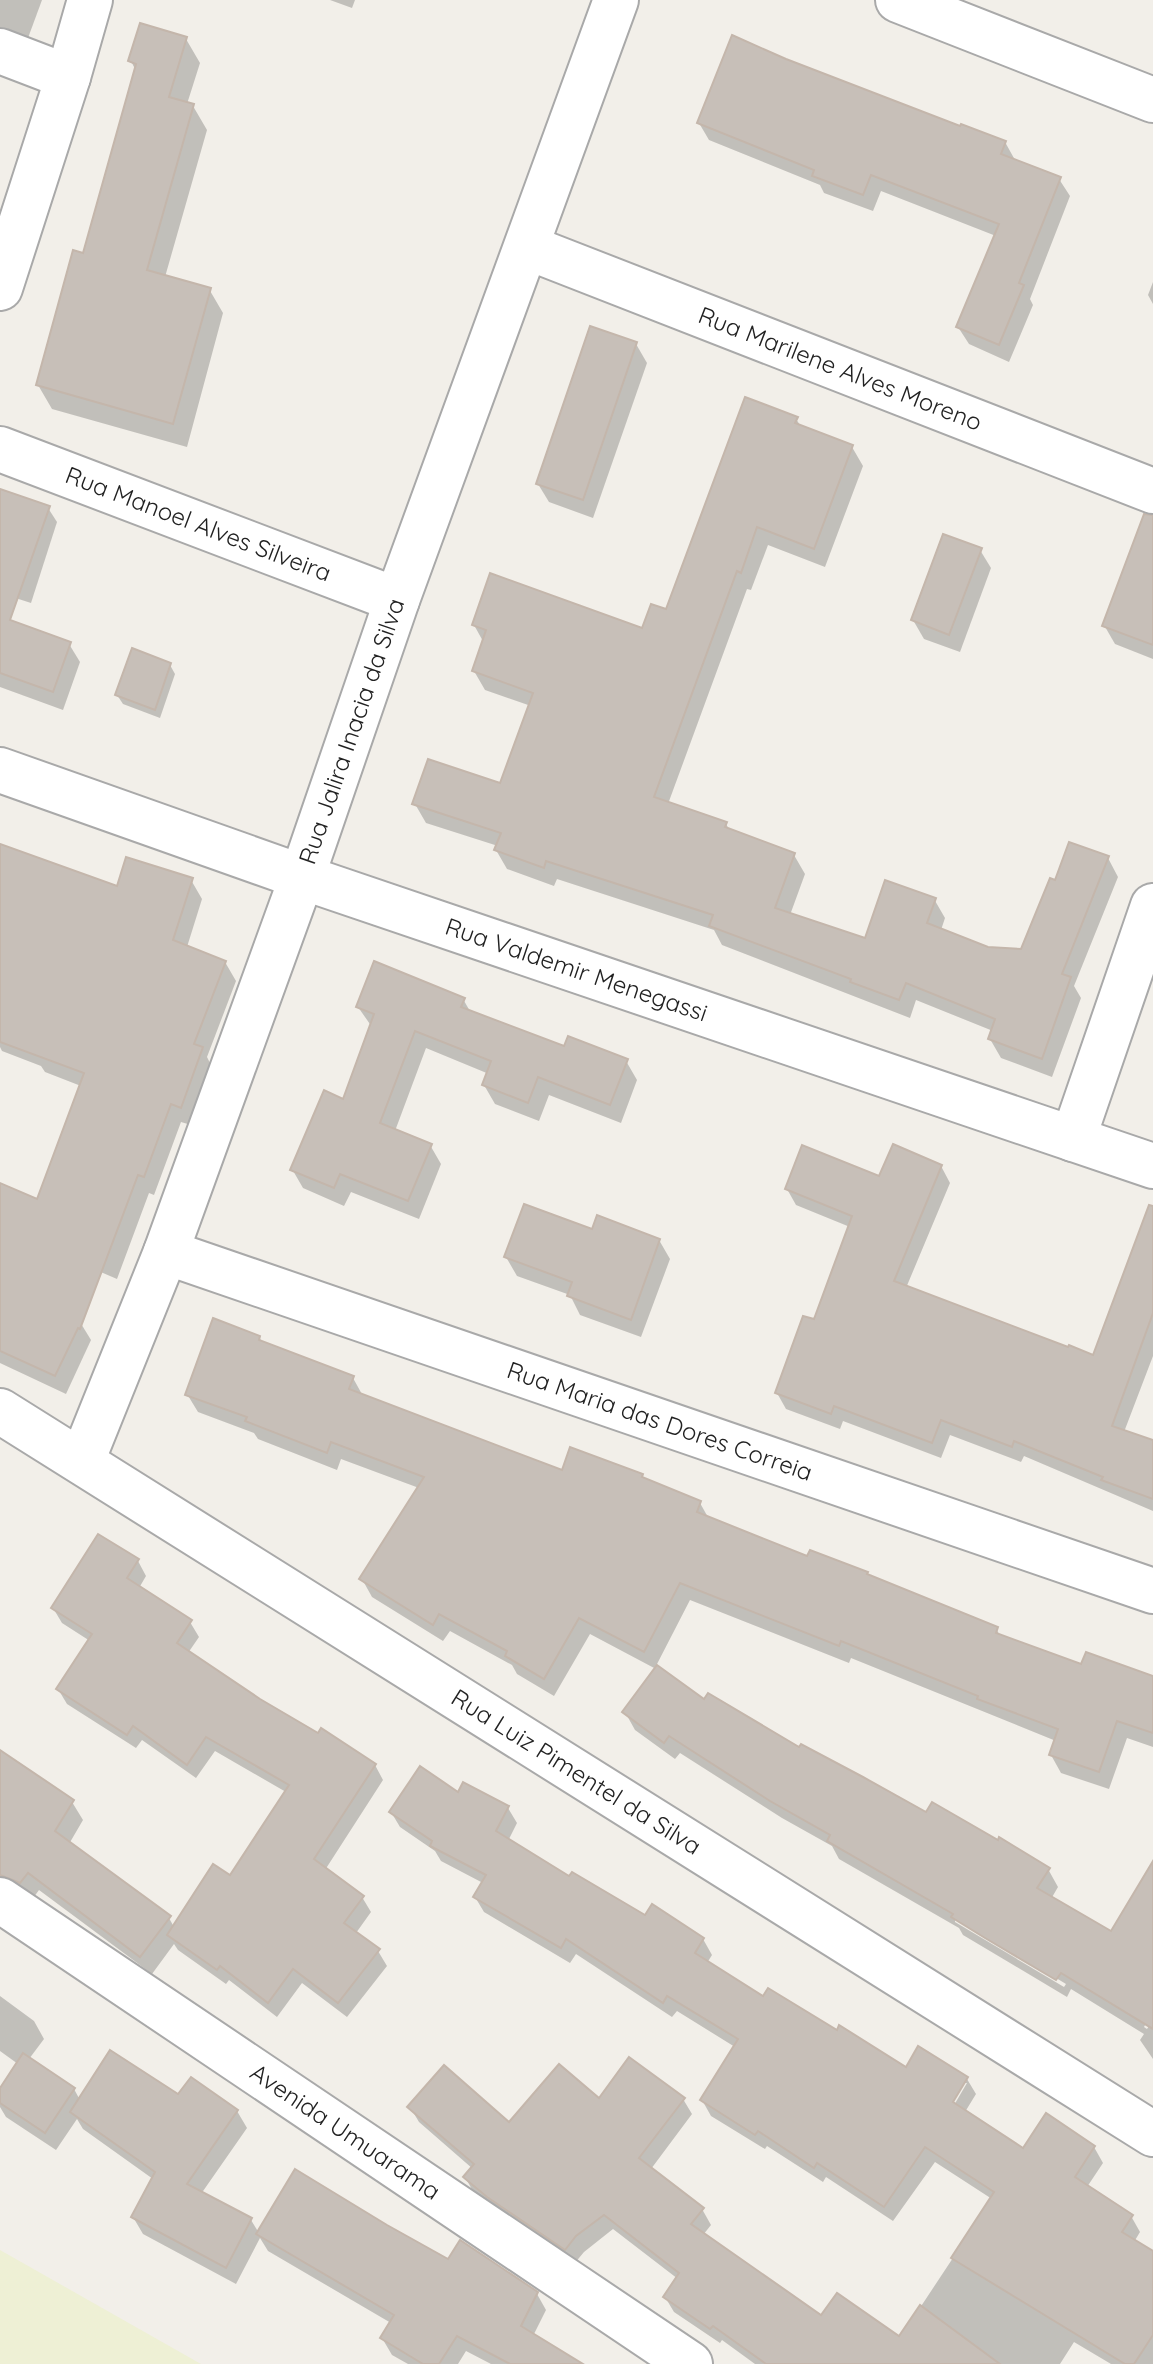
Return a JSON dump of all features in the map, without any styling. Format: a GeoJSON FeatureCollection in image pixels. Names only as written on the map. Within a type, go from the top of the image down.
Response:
{"type":"FeatureCollection","features":[{"type":"Feature","properties":{"kind":"street"},"geometry":{"type":"LineString","coordinates":[[0,288],[90,0]]}},
{"type":"Feature","properties":{"kind":"street","name":"Rua Jalira Inacia da Silva"},"geometry":{"type":"LineString","coordinates":[[82,1461],[166,1252],[302,877],[397,600],[616,0]]}},
{"type":"Feature","properties":{"kind":"street"},"geometry":{"type":"LineString","coordinates":[[898,0],[1153,100]]}},
{"type":"Feature","properties":{"kind":"street"},"geometry":{"type":"LineString","coordinates":[[0,51],[68,77]]}},
{"type":"Feature","properties":{"kind":"street","name":"Rua Marilene Alves Moreno"},"geometry":{"type":"LineString","coordinates":[[527,247],[1153,491]]}},
{"type":"Feature","properties":{"kind":"street","name":"Rua Manoel Alves Silveira"},"geometry":{"type":"LineString","coordinates":[[0,449],[397,600]]}},
{"type":"Feature","properties":{"kind":"street","name":"Rua Valdemir Menegassi"},"geometry":{"type":"LineString","coordinates":[[0,770],[302,877],[1153,1166]]}},
{"type":"Feature","properties":{"kind":"street"},"geometry":{"type":"LineString","coordinates":[[1073,1139],[1153,906]]}},
{"type":"Feature","properties":{"kind":"street","name":"Rua Maria das Dores Correia"},"geometry":{"type":"LineString","coordinates":[[166,1252],[1153,1591]]}},
{"type":"Feature","properties":{"kind":"street","name":"Rua Luiz Pimentel da Silva"},"geometry":{"type":"LineString","coordinates":[[0,1411],[1153,2134]]}},
{"type":"Feature","properties":{"kind":"street","name":"Avenida Umuarama"},"geometry":{"type":"LineString","coordinates":[[0,1900],[690,2364]]}},
{"type":"Feature","properties":{"kind":"green space"},"geometry":{"type":"Polygon","coordinates":[[[0,2250],[201,2364],[0,2364],[0,2250]]]}},
{"type":"Feature","properties":{"kind":"building"},"geometry":{"type":"Polygon","coordinates":[[[140,23],[187,37],[169,97],[194,104],[147,270],[211,288],[173,424],[36,385],[73,250],[83,253],[136,64],[128,61],[140,23]]]}},
{"type":"Feature","properties":{"kind":"building"},"geometry":{"type":"Polygon","coordinates":[[[732,35],[786,59],[1006,141],[1001,154],[1061,177],[1019,283],[1024,285],[999,345],[956,327],[999,224],[871,175],[863,195],[812,176],[814,170],[697,123],[732,35]]]}},
{"type":"Feature","properties":{"kind":"building"},"geometry":{"type":"Polygon","coordinates":[[[590,326],[637,342],[583,500],[536,484],[590,326]]]}},
{"type":"Feature","properties":{"kind":"building"},"geometry":{"type":"Polygon","coordinates":[[[745,397],[798,417],[795,423],[853,445],[814,549],[757,527],[741,573],[737,571],[654,797],[727,822],[725,827],[795,853],[775,908],[865,938],[885,880],[936,898],[927,923],[988,947],[1021,949],[1050,878],[1055,880],[1069,842],[1109,856],[1062,974],[1071,977],[1042,1059],[988,1039],[995,1019],[906,983],[899,1000],[850,982],[851,979],[709,926],[713,915],[546,861],[544,868],[494,850],[501,833],[412,804],[428,759],[500,783],[533,693],[472,671],[486,630],[472,625],[490,573],[642,628],[651,604],[666,609],[745,397]]]}},
{"type":"Feature","properties":{"kind":"building"},"geometry":{"type":"Polygon","coordinates":[[[0,489],[50,506],[10,620],[71,642],[53,692],[0,673],[0,489]]]}},
{"type":"Feature","properties":{"kind":"building"},"geometry":{"type":"Polygon","coordinates":[[[1144,514],[1153,515],[1153,645],[1102,626],[1144,514]]]}},
{"type":"Feature","properties":{"kind":"building"},"geometry":{"type":"Polygon","coordinates":[[[943,534],[982,548],[949,635],[911,620],[943,534]]]}},
{"type":"Feature","properties":{"kind":"building"},"geometry":{"type":"Polygon","coordinates":[[[132,648],[171,663],[155,710],[115,695],[132,648]]]}},
{"type":"Feature","properties":{"kind":"building"},"geometry":{"type":"Polygon","coordinates":[[[0,844],[117,886],[126,857],[193,878],[173,940],[226,961],[194,1044],[203,1047],[181,1108],[171,1104],[144,1177],[138,1175],[80,1329],[55,1376],[0,1351],[0,1183],[37,1199],[84,1073],[0,1042],[0,844]]]}},
{"type":"Feature","properties":{"kind":"building"},"geometry":{"type":"Polygon","coordinates":[[[374,961],[465,998],[461,1007],[564,1046],[568,1036],[628,1059],[610,1105],[538,1077],[528,1103],[482,1085],[491,1061],[415,1031],[380,1123],[432,1144],[408,1201],[340,1174],[334,1188],[290,1170],[324,1090],[343,1099],[374,1014],[356,1007],[374,961]]]}},
{"type":"Feature","properties":{"kind":"building"},"geometry":{"type":"Polygon","coordinates":[[[893,1144],[942,1165],[894,1281],[1093,1355],[1149,1205],[1153,1206],[1153,1313],[1112,1426],[1153,1440],[1153,1499],[1101,1480],[1103,1477],[1014,1441],[1012,1447],[941,1420],[932,1443],[834,1406],[831,1414],[775,1393],[803,1316],[814,1319],[852,1216],[785,1189],[802,1145],[879,1176],[893,1144]]]}},
{"type":"Feature","properties":{"kind":"building"},"geometry":{"type":"Polygon","coordinates":[[[524,1204],[592,1229],[597,1215],[660,1239],[631,1320],[567,1296],[572,1282],[504,1257],[524,1204]]]}},
{"type":"Feature","properties":{"kind":"building"},"geometry":{"type":"Polygon","coordinates":[[[213,1318],[260,1336],[259,1340],[354,1376],[349,1389],[562,1470],[570,1447],[643,1474],[642,1477],[701,1501],[697,1512],[807,1556],[810,1550],[868,1572],[998,1627],[996,1633],[1081,1664],[1086,1652],[1153,1676],[1153,1733],[1117,1721],[1099,1772],[1049,1755],[1058,1729],[977,1699],[978,1696],[841,1641],[839,1646],[680,1583],[644,1652],[579,1618],[544,1679],[505,1656],[507,1651],[439,1614],[433,1625],[359,1579],[424,1477],[331,1442],[327,1453],[245,1421],[247,1417],[185,1395],[213,1318]]]}},
{"type":"Feature","properties":{"kind":"building"},"geometry":{"type":"Polygon","coordinates":[[[98,1534],[139,1559],[127,1578],[192,1620],[177,1643],[260,1699],[318,1733],[321,1728],[376,1764],[314,1859],[364,1896],[344,1923],[380,1949],[338,2003],[293,1969],[268,2003],[220,1966],[217,1970],[167,1935],[213,1864],[230,1875],[289,1785],[206,1737],[187,1765],[133,1726],[127,1735],[56,1689],[92,1634],[51,1608],[98,1534]]]}},
{"type":"Feature","properties":{"kind":"building"},"geometry":{"type":"Polygon","coordinates":[[[657,1665],[704,1699],[708,1693],[799,1747],[801,1744],[926,1812],[932,1802],[998,1840],[999,1837],[1050,1868],[1037,1888],[1111,1931],[1153,1861],[1153,2029],[1061,1973],[1056,1980],[985,1938],[951,1917],[953,1914],[827,1841],[830,1835],[770,1801],[669,1736],[664,1743],[622,1712],[657,1665]]]}},
{"type":"Feature","properties":{"kind":"building"},"geometry":{"type":"Polygon","coordinates":[[[0,1750],[74,1800],[55,1831],[171,1916],[140,1957],[28,1873],[20,1883],[0,1875],[0,1750]]]}},
{"type":"Feature","properties":{"kind":"building"},"geometry":{"type":"Polygon","coordinates":[[[420,1766],[458,1792],[463,1782],[509,1806],[496,1831],[569,1876],[572,1872],[645,1915],[652,1904],[704,1938],[695,1953],[763,1996],[768,1988],[837,2030],[839,2025],[906,2067],[918,2046],[968,2077],[953,2102],[1023,2148],[1046,2113],[1095,2146],[1075,2177],[1133,2215],[1122,2232],[1153,2251],[1153,2335],[1134,2364],[1125,2364],[951,2258],[994,2192],[925,2147],[884,2207],[817,2163],[814,2168],[758,2131],[755,2135],[700,2100],[738,2039],[667,1996],[663,2003],[566,1939],[561,1948],[473,1897],[486,1875],[430,1846],[432,1841],[389,1812],[420,1766]]]}},
{"type":"Feature","properties":{"kind":"building"},"geometry":{"type":"Polygon","coordinates":[[[110,2050],[178,2094],[191,2077],[238,2110],[187,2184],[252,2218],[226,2268],[131,2217],[155,2172],[70,2112],[110,2050]]]}},
{"type":"Feature","properties":{"kind":"building"},"geometry":{"type":"Polygon","coordinates":[[[23,2053],[75,2088],[45,2133],[0,2103],[0,2088],[23,2053]]]}},
{"type":"Feature","properties":{"kind":"building"},"geometry":{"type":"Polygon","coordinates":[[[629,2057],[685,2098],[639,2158],[704,2208],[691,2224],[821,2315],[837,2293],[899,2336],[920,2305],[1000,2364],[766,2364],[713,2326],[710,2329],[663,2297],[679,2273],[604,2215],[576,2236],[565,2250],[463,2177],[474,2164],[407,2107],[444,2065],[509,2122],[559,2064],[599,2098],[629,2057]]]}},
{"type":"Feature","properties":{"kind":"building"},"geometry":{"type":"Polygon","coordinates":[[[295,2169],[448,2259],[460,2240],[538,2292],[521,2326],[583,2364],[510,2364],[457,2336],[439,2364],[423,2364],[380,2338],[394,2315],[256,2234],[295,2169]]]}}]}
